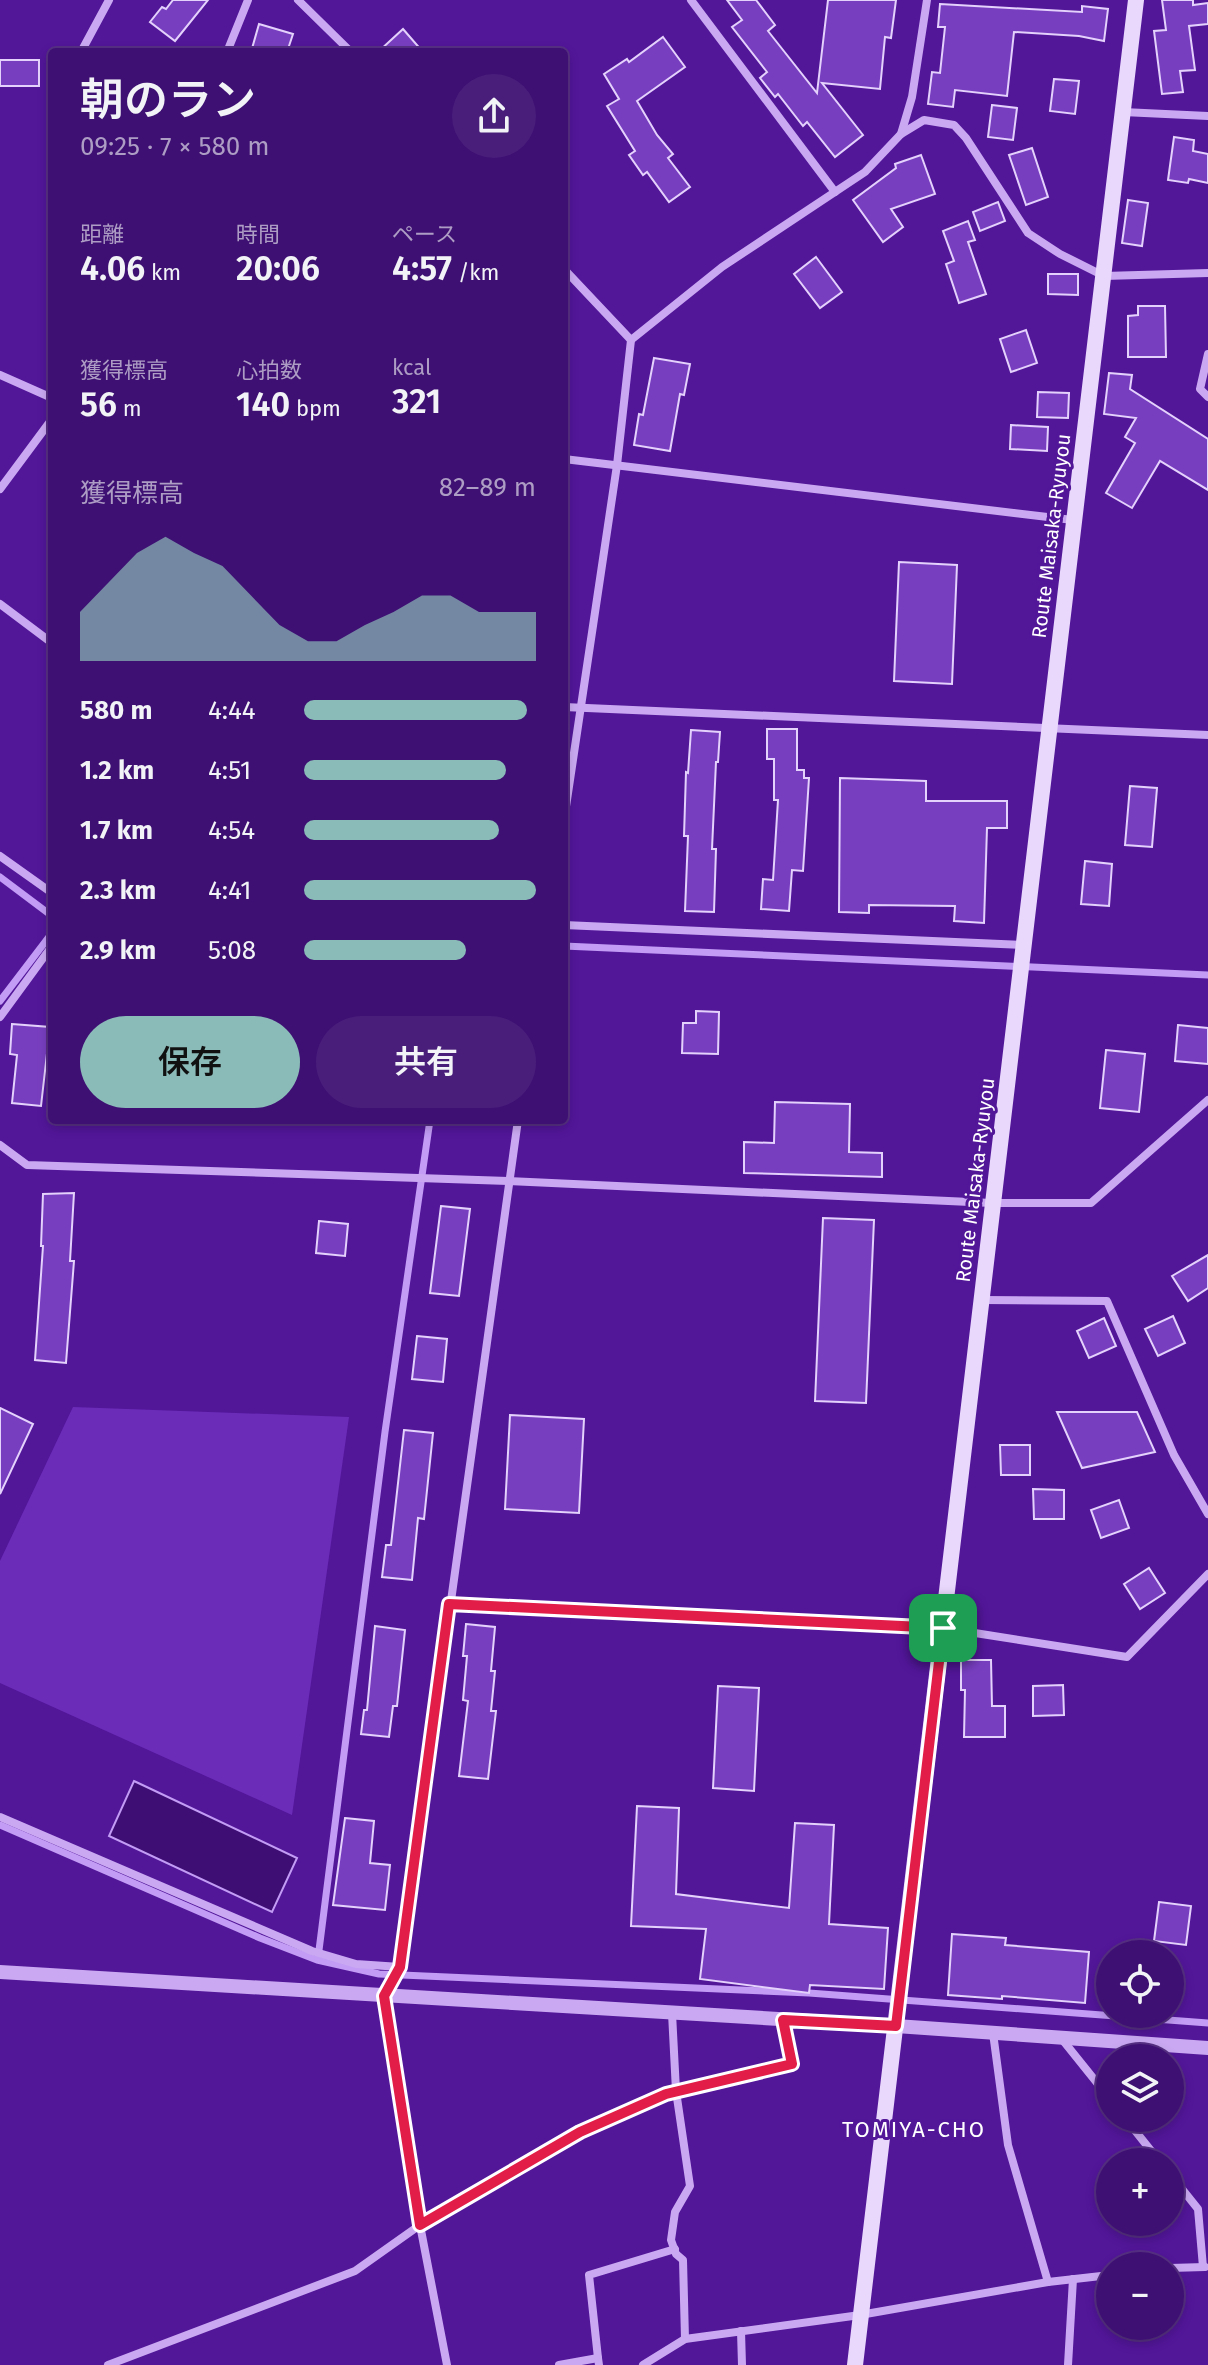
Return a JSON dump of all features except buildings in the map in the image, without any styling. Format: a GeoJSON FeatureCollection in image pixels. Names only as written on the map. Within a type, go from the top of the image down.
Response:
{"type":"FeatureCollection","features":[{"type":"Feature","properties":{"kind":"main road","name":"Route Maisaka-Ryuyou"},"geometry":{"type":"LineString","coordinates":[[855,2365],[1136,0]]}},
{"type":"Feature","properties":{"kind":"street"},"geometry":{"type":"LineString","coordinates":[[83,48],[109,0]]}},
{"type":"Feature","properties":{"kind":"street"},"geometry":{"type":"LineString","coordinates":[[229,48],[248,0]]}},
{"type":"Feature","properties":{"kind":"street"},"geometry":{"type":"LineString","coordinates":[[298,0],[347,48]]}},
{"type":"Feature","properties":{"kind":"street"},"geometry":{"type":"LineString","coordinates":[[691,0],[835,192]]}},
{"type":"Feature","properties":{"kind":"street"},"geometry":{"type":"LineString","coordinates":[[901,134],[912,97],[927,0]]}},
{"type":"Feature","properties":{"kind":"street"},"geometry":{"type":"LineString","coordinates":[[1123,112],[1208,116]]}},
{"type":"Feature","properties":{"kind":"street"},"geometry":{"type":"LineString","coordinates":[[568,790],[617,465],[631,340],[722,267],[865,172],[901,134],[924,120],[954,125],[966,138],[1028,233],[1060,254],[1104,276],[1208,273]]}},
{"type":"Feature","properties":{"kind":"street"},"geometry":{"type":"LineString","coordinates":[[568,273],[631,340]]}},
{"type":"Feature","properties":{"kind":"street"},"geometry":{"type":"LineString","coordinates":[[1208,354],[1200,389],[1208,397]]}},
{"type":"Feature","properties":{"kind":"street"},"geometry":{"type":"LineString","coordinates":[[0,375],[48,396]]}},
{"type":"Feature","properties":{"kind":"street"},"geometry":{"type":"LineString","coordinates":[[0,489],[48,424]]}},
{"type":"Feature","properties":{"kind":"street"},"geometry":{"type":"LineString","coordinates":[[568,459],[1073,520]]}},
{"type":"Feature","properties":{"kind":"street"},"geometry":{"type":"LineString","coordinates":[[0,604],[48,640]]}},
{"type":"Feature","properties":{"kind":"street"},"geometry":{"type":"LineString","coordinates":[[568,707],[1208,735]]}},
{"type":"Feature","properties":{"kind":"street"},"geometry":{"type":"LineString","coordinates":[[0,856],[48,890]]}},
{"type":"Feature","properties":{"kind":"street"},"geometry":{"type":"LineString","coordinates":[[568,925],[1023,943]]}},
{"type":"Feature","properties":{"kind":"street"},"geometry":{"type":"LineString","coordinates":[[0,1017],[48,951]]}},
{"type":"Feature","properties":{"kind":"street"},"geometry":{"type":"LineString","coordinates":[[0,1145],[27,1165],[508,1181],[992,1203],[1091,1203],[1208,1100]]}},
{"type":"Feature","properties":{"kind":"street"},"geometry":{"type":"LineString","coordinates":[[447,2365],[420,2225],[384,1996],[400,1967],[517,1124]]}},
{"type":"Feature","properties":{"kind":"street"},"geometry":{"type":"LineString","coordinates":[[980,1300],[1107,1301],[1174,1455],[1208,1514]]}},
{"type":"Feature","properties":{"kind":"street"},"geometry":{"type":"LineString","coordinates":[[449,1604],[943,1628],[1127,1657],[1208,1574]]}},
{"type":"Feature","properties":{"kind":"street"},"geometry":{"type":"LineString","coordinates":[[0,1817],[312,1951],[356,1964],[400,1967]]}},
{"type":"Feature","properties":{"kind":"street"},"geometry":{"type":"LineString","coordinates":[[0,1972],[1208,2048]]}},
{"type":"Feature","properties":{"kind":"street"},"geometry":{"type":"LineString","coordinates":[[672,2013],[676,2091],[690,2186],[675,2212],[671,2240],[683,2260],[685,2339]]}},
{"type":"Feature","properties":{"kind":"street"},"geometry":{"type":"LineString","coordinates":[[108,2365],[126,2362],[355,2271],[420,2225],[580,2132],[676,2091],[792,2064],[783,2020]]}},
{"type":"Feature","properties":{"kind":"street"},"geometry":{"type":"LineString","coordinates":[[993,2033],[1008,2145],[1048,2282]]}},
{"type":"Feature","properties":{"kind":"street"},"geometry":{"type":"LineString","coordinates":[[1061,2038],[1096,2082]]}},
{"type":"Feature","properties":{"kind":"street"},"geometry":{"type":"LineString","coordinates":[[1136,2132],[1149,2148]]}},
{"type":"Feature","properties":{"kind":"street"},"geometry":{"type":"LineString","coordinates":[[1184,2192],[1198,2209],[1205,2266],[1184,2267]]}},
{"type":"Feature","properties":{"kind":"street"},"geometry":{"type":"LineString","coordinates":[[559,2365],[598,2362],[589,2275],[675,2249]]}},
{"type":"Feature","properties":{"kind":"street"},"geometry":{"type":"LineString","coordinates":[[643,2365],[685,2339],[860,2315],[1096,2277]]}},
{"type":"Feature","properties":{"kind":"street"},"geometry":{"type":"LineString","coordinates":[[1068,2365],[1073,2279]]}},
{"type":"Feature","properties":{"kind":"street"},"geometry":{"type":"LineString","coordinates":[[741,2331],[742,2365]]}},
{"type":"Feature","properties":{"kind":"shaded area"},"geometry":{"type":"Polygon","coordinates":[[[73,1407],[349,1417],[292,1815],[0,1683],[0,1561],[73,1407]]]}},
{"type":"Feature","properties":{"kind":"shaded area"},"geometry":{"type":"Polygon","coordinates":[[[134,1781],[297,1858],[272,1912],[109,1836],[134,1781]]]}},
{"type":"Feature","properties":{"kind":"waterway"},"geometry":{"type":"LineString","coordinates":[[0,877],[48,913]]}},
{"type":"Feature","properties":{"kind":"waterway"},"geometry":{"type":"LineString","coordinates":[[0,1001],[48,938]]}},
{"type":"Feature","properties":{"kind":"waterway"},"geometry":{"type":"LineString","coordinates":[[568,946],[1208,975]]}},
{"type":"Feature","properties":{"kind":"waterway"},"geometry":{"type":"LineString","coordinates":[[318,1958],[385,1432],[429,1124]]}},
{"type":"Feature","properties":{"kind":"waterway"},"geometry":{"type":"LineString","coordinates":[[0,1825],[260,1938],[317,1960],[379,1974],[809,1993],[1208,2023]]}},
{"type":"Feature","properties":{"kind":"district","name":"TOMIYA-CHO"},"geometry":{"type":"Point","coordinates":[914,2129]}},
{"type":"Feature","properties":{"kind":"route"},"geometry":{"type":"LineString","coordinates":[[449,1604],[943,1628],[896,2026],[783,2020],[792,2064],[666,2094],[580,2132],[420,2225],[384,1996],[400,1967],[449,1604]]}}]}
